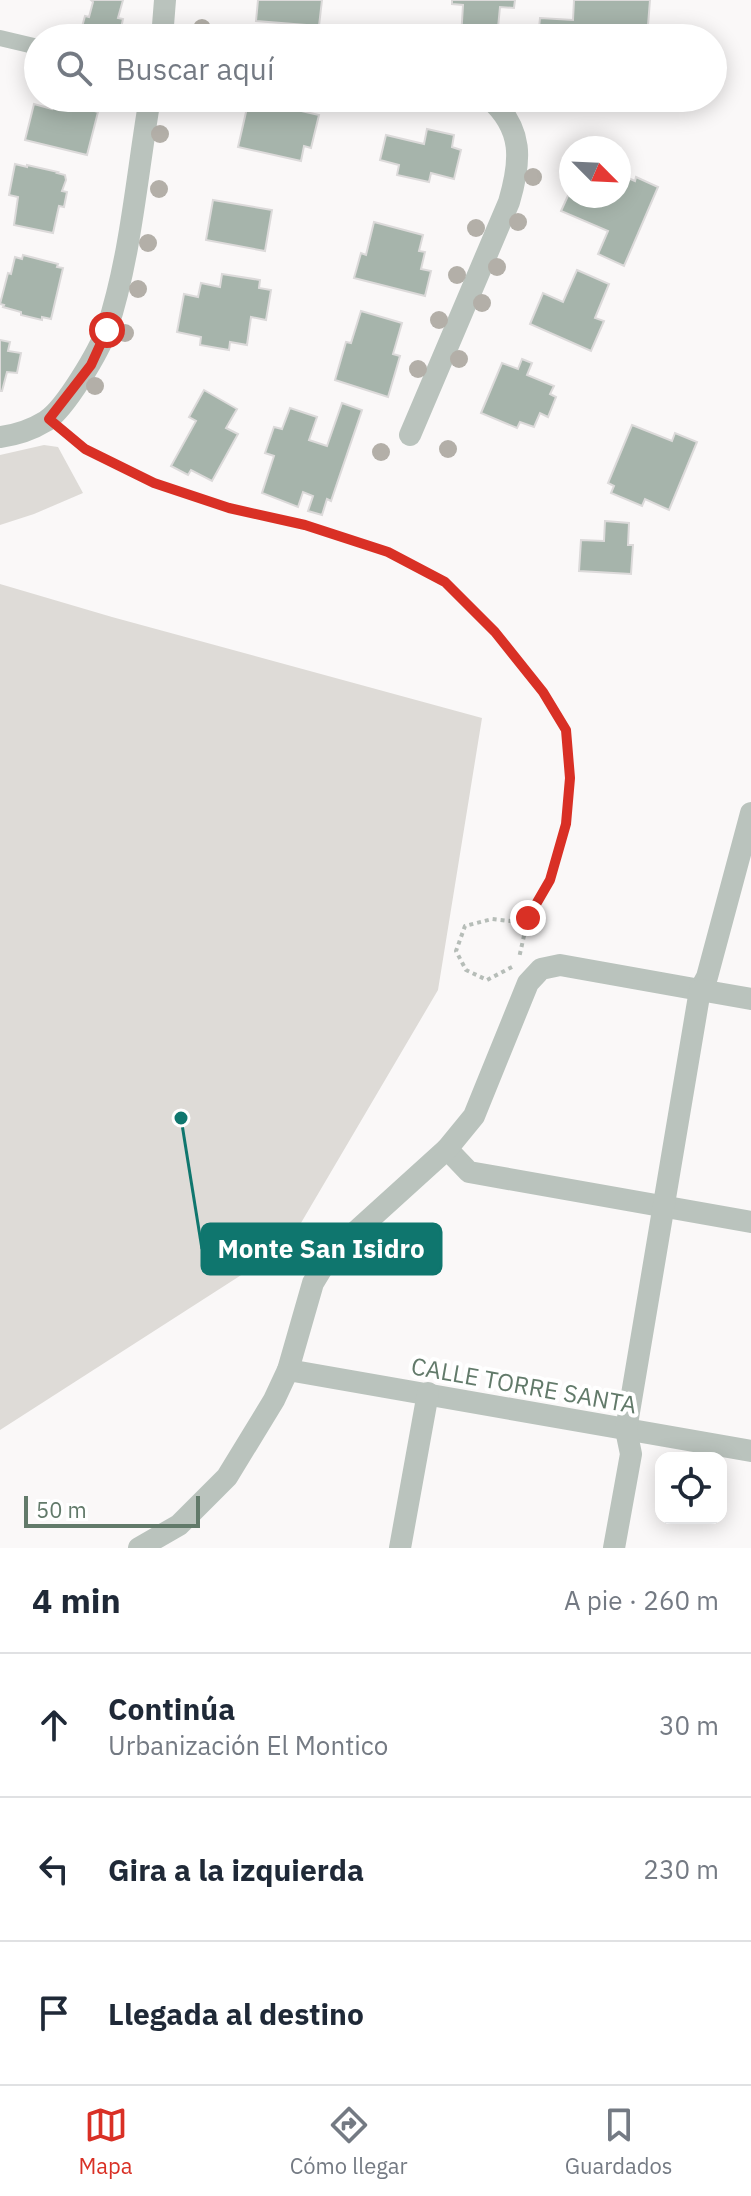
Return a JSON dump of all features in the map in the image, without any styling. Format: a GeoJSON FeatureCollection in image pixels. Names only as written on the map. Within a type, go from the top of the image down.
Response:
{"type":"FeatureCollection","features":[{"type":"Feature","properties":{"kind":"street"},"geometry":{"type":"LineString","coordinates":[[163,24],[165,0]]}},
{"type":"Feature","properties":{"kind":"street"},"geometry":{"type":"LineString","coordinates":[[0,38],[24,44]]}},
{"type":"Feature","properties":{"kind":"street"},"geometry":{"type":"LineString","coordinates":[[0,437],[21,432],[49,419],[91,365],[107,330],[126,250],[148,112]]}},
{"type":"Feature","properties":{"kind":"street"},"geometry":{"type":"LineString","coordinates":[[410,435],[509,202],[518,171],[517,142],[502,112]]}},
{"type":"Feature","properties":{"kind":"street"},"geometry":{"type":"LineString","coordinates":[[614,1548],[631,1454],[626,1430],[700,990],[707,977],[751,813]]}},
{"type":"Feature","properties":{"kind":"street"},"geometry":{"type":"LineString","coordinates":[[139,1548],[179,1525],[227,1477],[274,1400],[288,1370],[313,1283],[330,1255],[447,1149],[474,1116],[528,983],[541,969],[560,965],[751,999]]}},
{"type":"Feature","properties":{"kind":"street"},"geometry":{"type":"LineString","coordinates":[[447,1149],[469,1172],[751,1222]]}},
{"type":"Feature","properties":{"kind":"street","name":"CALLE TORRE SANTA"},"geometry":{"type":"LineString","coordinates":[[288,1370],[751,1451]]}},
{"type":"Feature","properties":{"kind":"street"},"geometry":{"type":"LineString","coordinates":[[400,1548],[428,1393]]}},
{"type":"Feature","properties":{"kind":"path"},"geometry":{"type":"LineString","coordinates":[[49,419],[85,449],[154,483],[229,508],[305,525],[388,552],[445,582],[495,632],[543,692],[566,730],[570,778],[566,824],[550,880],[528,918],[518,963],[487,980],[466,970],[456,951],[465,926],[492,919],[510,921],[528,918]]}},
{"type":"Feature","properties":{"kind":"shaded area"},"geometry":{"type":"Polygon","coordinates":[[[44,445],[58,447],[83,493],[0,525],[0,455],[44,445]]]}},
{"type":"Feature","properties":{"kind":"shaded area"},"geometry":{"type":"Polygon","coordinates":[[[0,584],[482,718],[438,990],[288,1245],[0,1430],[0,584]]]}},
{"type":"Feature","properties":{"kind":"building"},"geometry":{"type":"Polygon","coordinates":[[[91,0],[123,0],[118,18],[123,19],[122,24],[83,24],[85,16],[89,17],[91,0]]]}},
{"type":"Feature","properties":{"kind":"building"},"geometry":{"type":"Polygon","coordinates":[[[258,0],[322,0],[319,24],[256,21],[258,0]]]}},
{"type":"Feature","properties":{"kind":"building"},"geometry":{"type":"Polygon","coordinates":[[[452,0],[515,0],[514,8],[500,7],[498,24],[462,24],[463,5],[452,4],[452,0]]]}},
{"type":"Feature","properties":{"kind":"building"},"geometry":{"type":"Polygon","coordinates":[[[574,0],[650,0],[648,24],[539,24],[540,18],[573,20],[574,0]]]}},
{"type":"Feature","properties":{"kind":"building"},"geometry":{"type":"Polygon","coordinates":[[[32,112],[98,112],[87,155],[25,140],[32,112]]]}},
{"type":"Feature","properties":{"kind":"building"},"geometry":{"type":"Polygon","coordinates":[[[246,112],[306,112],[319,115],[311,148],[304,146],[301,161],[238,147],[246,112]]]}},
{"type":"Feature","properties":{"kind":"building"},"geometry":{"type":"Polygon","coordinates":[[[427,129],[454,135],[452,147],[461,150],[454,179],[431,173],[429,182],[397,175],[399,165],[380,160],[386,135],[424,144],[427,129]]]}},
{"type":"Feature","properties":{"kind":"building"},"geometry":{"type":"Polygon","coordinates":[[[15,164],[65,175],[62,191],[67,192],[64,207],[59,206],[53,233],[14,225],[18,197],[9,195],[15,164]]]}},
{"type":"Feature","properties":{"kind":"building"},"geometry":{"type":"Polygon","coordinates":[[[636,177],[658,187],[624,266],[598,254],[608,231],[561,211],[562,208],[631,208],[631,179],[635,181],[636,177]]]}},
{"type":"Feature","properties":{"kind":"building"},"geometry":{"type":"Polygon","coordinates":[[[213,200],[272,210],[265,251],[206,240],[213,200]]]}},
{"type":"Feature","properties":{"kind":"building"},"geometry":{"type":"Polygon","coordinates":[[[374,222],[423,235],[419,251],[425,252],[421,269],[431,271],[425,296],[354,278],[361,253],[366,255],[374,222]]]}},
{"type":"Feature","properties":{"kind":"building"},"geometry":{"type":"Polygon","coordinates":[[[23,255],[63,268],[51,319],[21,315],[21,312],[0,304],[15,257],[22,259],[23,255]]]}},
{"type":"Feature","properties":{"kind":"building"},"geometry":{"type":"Polygon","coordinates":[[[577,270],[609,284],[595,318],[604,321],[591,351],[530,324],[543,293],[563,302],[577,270]]]}},
{"type":"Feature","properties":{"kind":"building"},"geometry":{"type":"Polygon","coordinates":[[[222,274],[260,280],[259,288],[271,290],[266,320],[251,317],[247,345],[230,342],[229,350],[200,345],[201,337],[177,332],[184,294],[198,297],[201,283],[220,287],[222,274]]]}},
{"type":"Feature","properties":{"kind":"building"},"geometry":{"type":"Polygon","coordinates":[[[361,311],[402,323],[393,354],[400,356],[388,397],[335,380],[346,342],[351,343],[361,311]]]}},
{"type":"Feature","properties":{"kind":"building"},"geometry":{"type":"Polygon","coordinates":[[[0,340],[10,342],[8,351],[21,353],[17,373],[7,372],[2,391],[0,391],[0,340]]]}},
{"type":"Feature","properties":{"kind":"building"},"geometry":{"type":"Polygon","coordinates":[[[522,359],[532,363],[527,375],[554,386],[550,394],[556,397],[548,417],[540,413],[534,427],[520,422],[517,428],[481,413],[502,363],[518,369],[522,359]]]}},
{"type":"Feature","properties":{"kind":"building"},"geometry":{"type":"Polygon","coordinates":[[[204,390],[237,409],[226,428],[238,434],[212,481],[191,470],[188,475],[171,466],[196,421],[189,417],[204,390]]]}},
{"type":"Feature","properties":{"kind":"building"},"geometry":{"type":"Polygon","coordinates":[[[342,403],[362,410],[331,501],[327,499],[322,515],[308,511],[313,496],[303,492],[298,507],[262,493],[274,456],[265,453],[274,427],[282,429],[290,408],[317,417],[309,440],[327,446],[342,403]]]}},
{"type":"Feature","properties":{"kind":"building"},"geometry":{"type":"Polygon","coordinates":[[[632,425],[672,441],[675,433],[697,442],[669,510],[645,499],[642,506],[611,493],[614,486],[608,483],[632,425]]]}},
{"type":"Feature","properties":{"kind":"building"},"geometry":{"type":"Polygon","coordinates":[[[605,521],[629,523],[628,545],[633,545],[631,574],[579,571],[581,540],[604,541],[605,521]]]}},
{"type":"Feature","properties":{"kind":"place","name":"Monte San Isidro"},"geometry":{"type":"Point","coordinates":[181,1118]}},
{"type":"Feature","properties":{"kind":"route"},"geometry":{"type":"LineString","coordinates":[[107,330],[91,365],[49,419],[85,449],[154,483],[229,508],[305,525],[388,552],[445,582],[495,632],[543,692],[566,730],[570,778],[566,824],[550,880],[528,918]]}}]}
